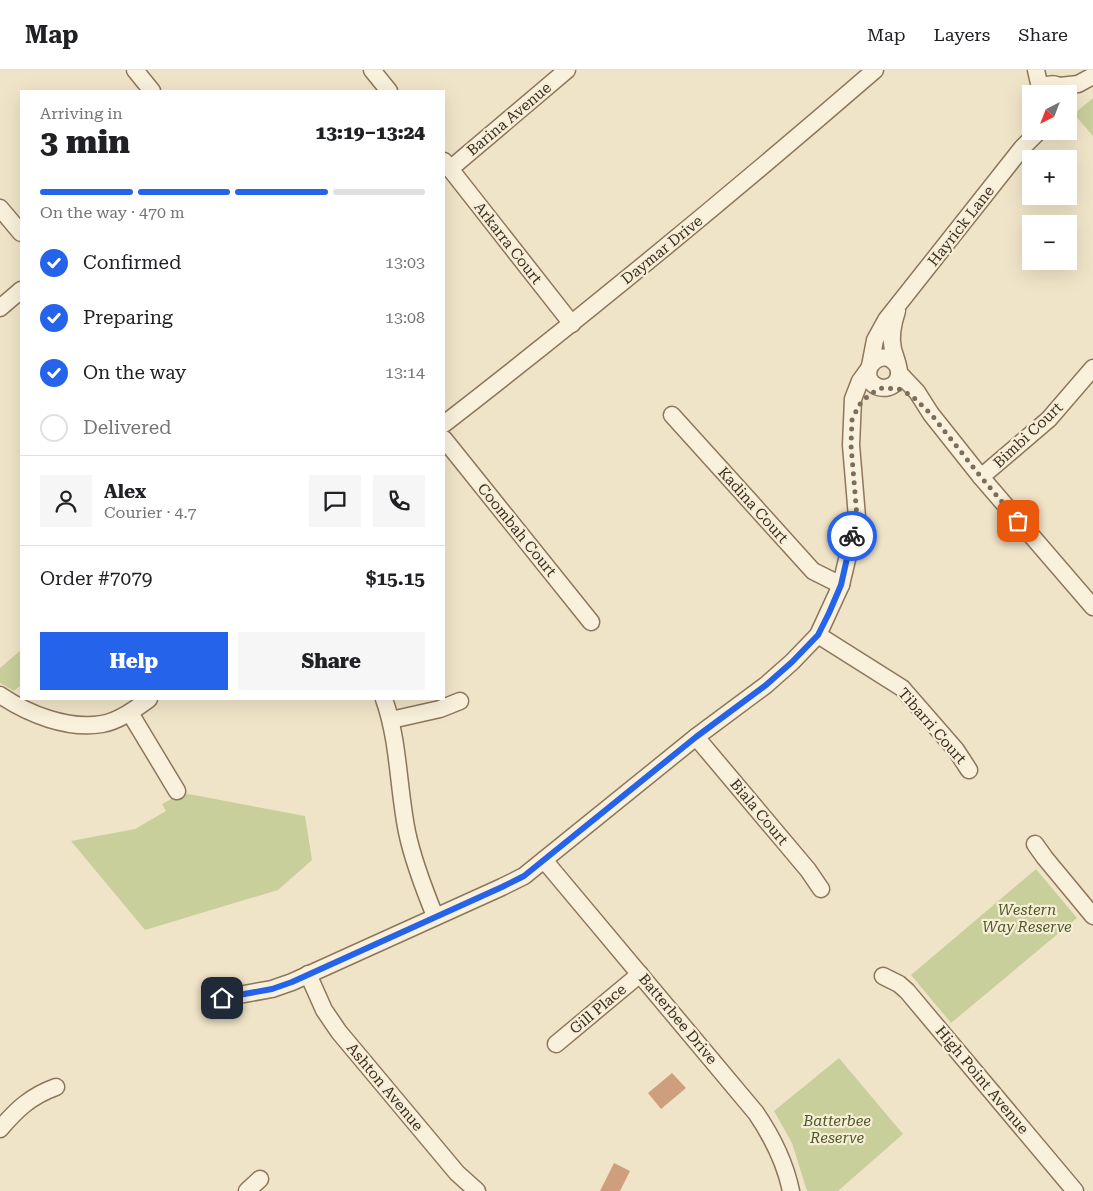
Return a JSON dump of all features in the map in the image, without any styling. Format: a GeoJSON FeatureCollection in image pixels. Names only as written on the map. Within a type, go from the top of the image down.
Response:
{"type":"FeatureCollection","features":[{"type":"Feature","properties":{"kind":"street"},"geometry":{"type":"LineString","coordinates":[[135,70],[151,90]]}},
{"type":"Feature","properties":{"kind":"street"},"geometry":{"type":"LineString","coordinates":[[372,70],[388,90]]}},
{"type":"Feature","properties":{"kind":"street","name":"Barina Avenue"},"geometry":{"type":"LineString","coordinates":[[447,165],[568,70]]}},
{"type":"Feature","properties":{"kind":"street","name":"Daymar Drive"},"geometry":{"type":"LineString","coordinates":[[445,423],[572,324],[754,174],[875,70]]}},
{"type":"Feature","properties":{"kind":"street"},"geometry":{"type":"LineString","coordinates":[[1036,70],[1039,85]]}},
{"type":"Feature","properties":{"kind":"street"},"geometry":{"type":"LineString","coordinates":[[1072,85],[1093,76]]}},
{"type":"Feature","properties":{"kind":"street"},"geometry":{"type":"LineString","coordinates":[[1078,88],[1087,88],[1093,81]]}},
{"type":"Feature","properties":{"kind":"street","name":"Hayrick Lane"},"geometry":{"type":"LineString","coordinates":[[1022,148],[1025,140]]}},
{"type":"Feature","properties":{"kind":"street","name":"Hayrick Lane"},"geometry":{"type":"LineString","coordinates":[[222,998],[272,989],[524,876],[696,737],[766,685],[818,635],[841,585],[857,517],[851,445],[853,400],[860,381],[869,368],[875,340],[886,320],[1030,140]]}},
{"type":"Feature","properties":{"kind":"street","name":"Arkarra Court"},"geometry":{"type":"LineString","coordinates":[[447,165],[572,324]]}},
{"type":"Feature","properties":{"kind":"street"},"geometry":{"type":"LineString","coordinates":[[0,208],[20,232]]}},
{"type":"Feature","properties":{"kind":"street"},"geometry":{"type":"LineString","coordinates":[[0,308],[20,291]]}},
{"type":"Feature","properties":{"kind":"street","name":"Hayrick Lane"},"geometry":{"type":"LineString","coordinates":[[899,305],[892,325],[892,346],[899,370]]}},
{"type":"Feature","properties":{"kind":"street"},"geometry":{"type":"LineString","coordinates":[[931,414],[912,396],[899,389],[885,388],[873,384],[870,380],[869,368],[877,359],[887,358],[896,363],[931,414],[981,477],[1093,607]]}},
{"type":"Feature","properties":{"kind":"street","name":"Bimbi Court"},"geometry":{"type":"LineString","coordinates":[[981,477],[1050,419],[1093,368]]}},
{"type":"Feature","properties":{"kind":"street"},"geometry":{"type":"LineString","coordinates":[[885,388],[896,382],[899,370]]}},
{"type":"Feature","properties":{"kind":"street","name":"Hayrick Lane"},"geometry":{"type":"LineString","coordinates":[[852,420],[859,405],[870,394],[885,388]]}},
{"type":"Feature","properties":{"kind":"street","name":"Kadina Court"},"geometry":{"type":"LineString","coordinates":[[672,415],[813,572],[841,585]]}},
{"type":"Feature","properties":{"kind":"street","name":"Coombah Court"},"geometry":{"type":"LineString","coordinates":[[445,440],[591,622]]}},
{"type":"Feature","properties":{"kind":"street","name":"Tibarri Court"},"geometry":{"type":"LineString","coordinates":[[818,635],[902,688],[956,750],[969,770]]}},
{"type":"Feature","properties":{"kind":"street"},"geometry":{"type":"LineString","coordinates":[[0,695],[44,718],[76,724],[102,724],[130,713],[148,700]]}},
{"type":"Feature","properties":{"kind":"street"},"geometry":{"type":"LineString","coordinates":[[384,700],[391,720],[407,832],[416,869],[435,916]]}},
{"type":"Feature","properties":{"kind":"street"},"geometry":{"type":"LineString","coordinates":[[391,720],[440,709],[460,701]]}},
{"type":"Feature","properties":{"kind":"street"},"geometry":{"type":"LineString","coordinates":[[130,713],[176,791]]}},
{"type":"Feature","properties":{"kind":"street","name":"Biala Court"},"geometry":{"type":"LineString","coordinates":[[696,737],[808,870],[821,889]]}},
{"type":"Feature","properties":{"kind":"street"},"geometry":{"type":"LineString","coordinates":[[1035,844],[1093,916]]}},
{"type":"Feature","properties":{"kind":"street","name":"Batterbee Drive"},"geometry":{"type":"LineString","coordinates":[[544,860],[756,1113],[771,1135],[781,1155],[791,1191]]}},
{"type":"Feature","properties":{"kind":"street","name":"Ashton Avenue"},"geometry":{"type":"LineString","coordinates":[[308,974],[324,1010],[339,1032],[457,1173],[477,1191]]}},
{"type":"Feature","properties":{"kind":"street","name":"Gill Place"},"geometry":{"type":"LineString","coordinates":[[556,1044],[640,974]]}},
{"type":"Feature","properties":{"kind":"street","name":"High Point Avenue"},"geometry":{"type":"LineString","coordinates":[[883,976],[899,984],[907,991],[1075,1191]]}},
{"type":"Feature","properties":{"kind":"street"},"geometry":{"type":"LineString","coordinates":[[0,1129],[28,1100],[56,1087]]}},
{"type":"Feature","properties":{"kind":"street"},"geometry":{"type":"LineString","coordinates":[[246,1191],[260,1180]]}},
{"type":"Feature","properties":{"kind":"green space"},"geometry":{"type":"Polygon","coordinates":[[[1093,98],[1093,136],[1078,119],[1078,111],[1093,98]]]}},
{"type":"Feature","properties":{"kind":"green space"},"geometry":{"type":"Polygon","coordinates":[[[20,651],[20,686],[14,691],[0,683],[0,668],[20,651]]]}},
{"type":"Feature","properties":{"kind":"green space"},"geometry":{"type":"Polygon","coordinates":[[[183,793],[305,816],[312,860],[278,890],[145,930],[71,841],[135,829],[166,811],[162,804],[183,793]]]}},
{"type":"Feature","properties":{"kind":"green space","name":"Western Way Reserve"},"geometry":{"type":"Polygon","coordinates":[[[1036,869],[1077,918],[951,1023],[911,975],[1036,869]]]}},
{"type":"Feature","properties":{"kind":"green space","name":"Batterbee Reserve"},"geometry":{"type":"Polygon","coordinates":[[[839,1058],[903,1134],[838,1191],[807,1191],[792,1143],[774,1111],[839,1058]]]}},
{"type":"Feature","properties":{"kind":"building"},"geometry":{"type":"Polygon","coordinates":[[[672,1073],[686,1088],[661,1109],[648,1093],[672,1073]]]}},
{"type":"Feature","properties":{"kind":"building"},"geometry":{"type":"Polygon","coordinates":[[[614,1163],[630,1171],[620,1191],[600,1191],[614,1163]]]}},
{"type":"Feature","properties":{"kind":"way so far"},"geometry":{"type":"LineString","coordinates":[[852,536],[857,517],[851,445],[852,420],[859,405],[870,394],[882,388],[899,389],[912,396],[931,414],[1018,521]]}},
{"type":"Feature","properties":{"kind":"route"},"geometry":{"type":"LineString","coordinates":[[222,998],[251,994],[292,982],[524,876],[696,737],[766,685],[792,662],[818,635],[829,613],[841,585],[852,536]]}}]}
